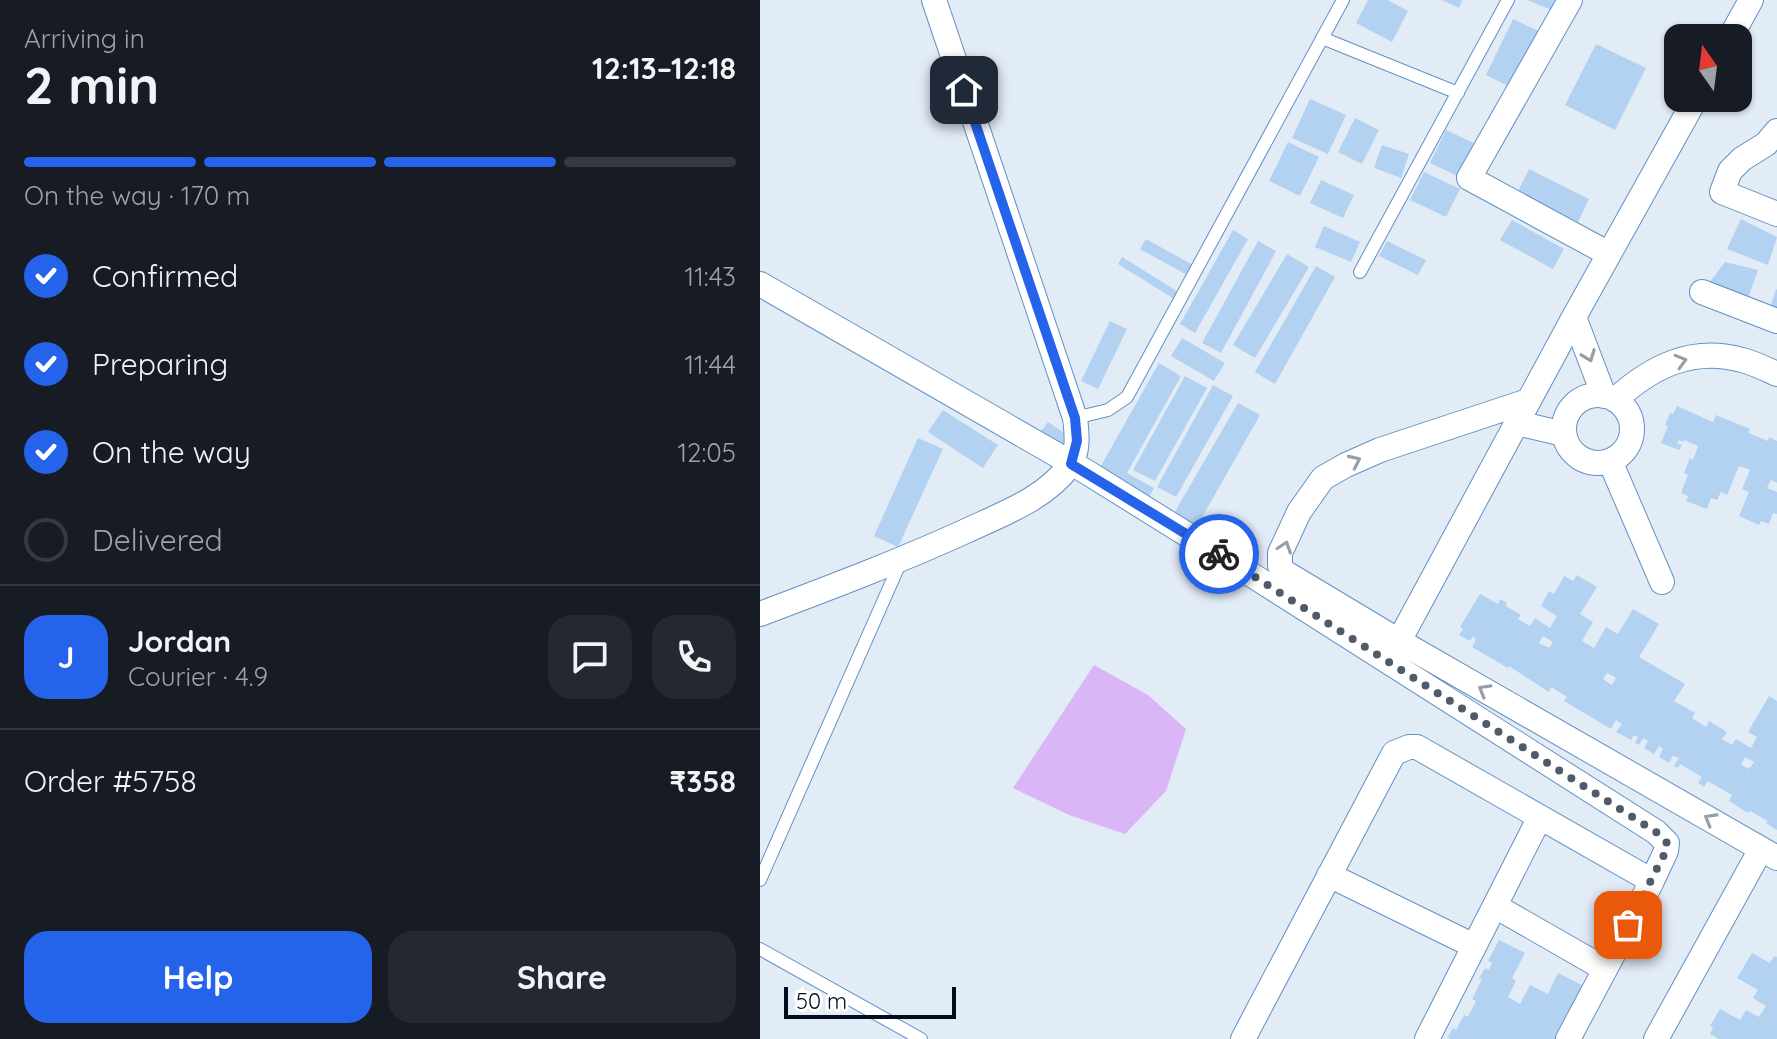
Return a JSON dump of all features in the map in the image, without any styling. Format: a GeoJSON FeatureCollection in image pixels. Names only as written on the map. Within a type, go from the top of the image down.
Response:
{"type":"FeatureCollection","features":[{"type":"Feature","properties":{"kind":"street"},"geometry":{"type":"LineString","coordinates":[[760,614],[901,560],[990,520],[1043,492],[1071,464],[1077,441],[1075,418],[934,0]]}},
{"type":"Feature","properties":{"kind":"street"},"geometry":{"type":"LineString","coordinates":[[1570,0],[1469,178],[1609,254]]}},
{"type":"Feature","properties":{"kind":"street"},"geometry":{"type":"LineString","coordinates":[[1738,24],[1751,0]]}},
{"type":"Feature","properties":{"kind":"street"},"geometry":{"type":"LineString","coordinates":[[1399,641],[1688,112]]}},
{"type":"Feature","properties":{"kind":"street"},"geometry":{"type":"LineString","coordinates":[[1777,131],[1766,144],[1742,159],[1730,171],[1722,192],[1777,214]]}},
{"type":"Feature","properties":{"kind":"street"},"geometry":{"type":"LineString","coordinates":[[760,284],[1071,464],[1656,832],[1667,843],[1666,851],[1568,1039]]}},
{"type":"Feature","properties":{"kind":"street"},"geometry":{"type":"LineString","coordinates":[[1702,292],[1777,321]]}},
{"type":"Feature","properties":{"kind":"street"},"geometry":{"type":"LineString","coordinates":[[1574,317],[1610,398]]}},
{"type":"Feature","properties":{"kind":"street"},"geometry":{"type":"LineString","coordinates":[[1610,398],[1653,370],[1678,360],[1701,356],[1744,360],[1777,374]]}},
{"type":"Feature","properties":{"kind":"street"},"geometry":{"type":"LineString","coordinates":[[1593,396],[1610,398],[1623,407],[1632,427],[1627,447],[1619,456],[1600,464],[1580,459],[1567,444],[1564,434],[1564,423],[1574,405],[1593,396]]}},
{"type":"Feature","properties":{"kind":"street"},"geometry":{"type":"LineString","coordinates":[[1564,434],[1523,412],[1380,450],[1346,465],[1323,478],[1299,512],[1280,553],[1280,566],[1284,572],[1399,641],[1769,854],[1656,1039]]}},
{"type":"Feature","properties":{"kind":"street"},"geometry":{"type":"LineString","coordinates":[[1610,461],[1662,582]]}},
{"type":"Feature","properties":{"kind":"street"},"geometry":{"type":"LineString","coordinates":[[1243,1039],[1394,753],[1409,747],[1417,747],[1652,881]]}},
{"type":"Feature","properties":{"kind":"street"},"geometry":{"type":"LineString","coordinates":[[1427,1039],[1540,817]]}},
{"type":"Feature","properties":{"kind":"street"},"geometry":{"type":"LineString","coordinates":[[1329,875],[1474,946]]}},
{"type":"Feature","properties":{"kind":"street"},"geometry":{"type":"LineString","coordinates":[[1495,906],[1605,969]]}},
{"type":"Feature","properties":{"kind":"lane"},"geometry":{"type":"LineString","coordinates":[[1075,418],[1108,410],[1127,397],[1343,0]]}},
{"type":"Feature","properties":{"kind":"lane"},"geometry":{"type":"LineString","coordinates":[[1360,272],[1508,0]]}},
{"type":"Feature","properties":{"kind":"lane"},"geometry":{"type":"LineString","coordinates":[[1322,38],[1458,93]]}},
{"type":"Feature","properties":{"kind":"lane"},"geometry":{"type":"LineString","coordinates":[[760,880],[901,560]]}},
{"type":"Feature","properties":{"kind":"lane"},"geometry":{"type":"LineString","coordinates":[[760,949],[921,1039]]}},
{"type":"Feature","properties":{"kind":"shaded area"},"geometry":{"type":"Polygon","coordinates":[[[1094,665],[1148,695],[1186,729],[1166,791],[1125,834],[1069,815],[1013,788],[1094,665]]]}},
{"type":"Feature","properties":{"kind":"building"},"geometry":{"type":"Polygon","coordinates":[[[1368,0],[1388,0],[1408,11],[1392,42],[1356,23],[1368,0]]]}},
{"type":"Feature","properties":{"kind":"building"},"geometry":{"type":"Polygon","coordinates":[[[1442,0],[1462,0],[1459,8],[1442,0]]]}},
{"type":"Feature","properties":{"kind":"building"},"geometry":{"type":"Polygon","coordinates":[[[1527,0],[1564,0],[1559,13],[1527,0]]]}},
{"type":"Feature","properties":{"kind":"building"},"geometry":{"type":"Polygon","coordinates":[[[1513,19],[1543,33],[1516,90],[1486,75],[1513,19]]]}},
{"type":"Feature","properties":{"kind":"building"},"geometry":{"type":"Polygon","coordinates":[[[1596,44],[1646,68],[1615,130],[1565,105],[1596,44]]]}},
{"type":"Feature","properties":{"kind":"building"},"geometry":{"type":"Polygon","coordinates":[[[1310,99],[1346,115],[1328,154],[1292,138],[1310,99]]]}},
{"type":"Feature","properties":{"kind":"building"},"geometry":{"type":"Polygon","coordinates":[[[1355,118],[1379,130],[1362,164],[1338,152],[1355,118]]]}},
{"type":"Feature","properties":{"kind":"building"},"geometry":{"type":"Polygon","coordinates":[[[1446,130],[1482,147],[1466,180],[1430,163],[1446,130]]]}},
{"type":"Feature","properties":{"kind":"building"},"geometry":{"type":"Polygon","coordinates":[[[1288,142],[1319,157],[1300,196],[1269,181],[1288,142]]]}},
{"type":"Feature","properties":{"kind":"building"},"geometry":{"type":"Polygon","coordinates":[[[1382,145],[1409,154],[1401,178],[1374,168],[1382,145]]]}},
{"type":"Feature","properties":{"kind":"building"},"geometry":{"type":"Polygon","coordinates":[[[1529,169],[1589,199],[1578,222],[1518,191],[1529,169]]]}},
{"type":"Feature","properties":{"kind":"building"},"geometry":{"type":"Polygon","coordinates":[[[1424,172],[1460,189],[1446,217],[1410,200],[1424,172]]]}},
{"type":"Feature","properties":{"kind":"building"},"geometry":{"type":"Polygon","coordinates":[[[1321,180],[1354,195],[1343,218],[1310,203],[1321,180]]]}},
{"type":"Feature","properties":{"kind":"building"},"geometry":{"type":"Polygon","coordinates":[[[1741,219],[1777,237],[1768,265],[1727,249],[1741,219]]]}},
{"type":"Feature","properties":{"kind":"building"},"geometry":{"type":"Polygon","coordinates":[[[1512,220],[1564,249],[1553,269],[1500,240],[1512,220]]]}},
{"type":"Feature","properties":{"kind":"building"},"geometry":{"type":"Polygon","coordinates":[[[1324,226],[1360,242],[1351,262],[1315,247],[1324,226]]]}},
{"type":"Feature","properties":{"kind":"building"},"geometry":{"type":"Polygon","coordinates":[[[1233,230],[1248,239],[1195,333],[1180,324],[1233,230]]]}},
{"type":"Feature","properties":{"kind":"building"},"geometry":{"type":"Polygon","coordinates":[[[1146,239],[1193,265],[1187,275],[1140,249],[1146,239]]]}},
{"type":"Feature","properties":{"kind":"building"},"geometry":{"type":"Polygon","coordinates":[[[1258,241],[1276,251],[1221,353],[1202,343],[1258,241]]]}},
{"type":"Feature","properties":{"kind":"building"},"geometry":{"type":"Polygon","coordinates":[[[1387,241],[1426,260],[1418,275],[1379,256],[1387,241]]]}},
{"type":"Feature","properties":{"kind":"building"},"geometry":{"type":"Polygon","coordinates":[[[1287,254],[1309,267],[1255,358],[1233,345],[1287,254]]]}},
{"type":"Feature","properties":{"kind":"building"},"geometry":{"type":"Polygon","coordinates":[[[1122,257],[1180,293],[1176,300],[1118,264],[1122,257]]]}},
{"type":"Feature","properties":{"kind":"building"},"geometry":{"type":"Polygon","coordinates":[[[1725,262],[1758,270],[1748,298],[1709,283],[1725,262]]]}},
{"type":"Feature","properties":{"kind":"building"},"geometry":{"type":"Polygon","coordinates":[[[1316,266],[1335,277],[1275,384],[1255,372],[1316,266]]]}},
{"type":"Feature","properties":{"kind":"building"},"geometry":{"type":"Polygon","coordinates":[[[1777,290],[1777,315],[1769,312],[1777,290]]]}},
{"type":"Feature","properties":{"kind":"building"},"geometry":{"type":"Polygon","coordinates":[[[1110,321],[1127,329],[1098,389],[1081,381],[1110,321]]]}},
{"type":"Feature","properties":{"kind":"building"},"geometry":{"type":"Polygon","coordinates":[[[1182,338],[1225,363],[1214,381],[1171,356],[1182,338]]]}},
{"type":"Feature","properties":{"kind":"building"},"geometry":{"type":"Polygon","coordinates":[[[1159,363],[1181,376],[1127,473],[1154,488],[1148,499],[1098,471],[1159,363]]]}},
{"type":"Feature","properties":{"kind":"building"},"geometry":{"type":"Polygon","coordinates":[[[1185,376],[1207,388],[1155,481],[1133,470],[1185,376]]]}},
{"type":"Feature","properties":{"kind":"building"},"geometry":{"type":"Polygon","coordinates":[[[1213,385],[1233,396],[1176,497],[1157,487],[1213,385]]]}},
{"type":"Feature","properties":{"kind":"building"},"geometry":{"type":"Polygon","coordinates":[[[1238,403],[1260,415],[1196,528],[1173,515],[1238,403]]]}},
{"type":"Feature","properties":{"kind":"building"},"geometry":{"type":"Polygon","coordinates":[[[1677,406],[1713,422],[1716,415],[1750,429],[1748,433],[1777,441],[1777,483],[1771,480],[1767,488],[1777,492],[1777,514],[1773,513],[1769,524],[1761,521],[1759,525],[1739,516],[1749,492],[1742,489],[1750,470],[1739,466],[1727,495],[1721,492],[1717,500],[1711,498],[1707,509],[1686,501],[1688,496],[1681,493],[1688,475],[1684,473],[1698,446],[1679,440],[1677,443],[1682,445],[1679,450],[1661,443],[1670,413],[1673,414],[1677,406]]]}},
{"type":"Feature","properties":{"kind":"building"},"geometry":{"type":"Polygon","coordinates":[[[943,410],[998,445],[983,468],[928,432],[943,410]]]}},
{"type":"Feature","properties":{"kind":"building"},"geometry":{"type":"Polygon","coordinates":[[[1048,422],[1076,441],[1068,453],[1040,433],[1048,422]]]}},
{"type":"Feature","properties":{"kind":"building"},"geometry":{"type":"Polygon","coordinates":[[[918,438],[943,449],[898,547],[874,536],[918,438]]]}},
{"type":"Feature","properties":{"kind":"building"},"geometry":{"type":"Polygon","coordinates":[[[1577,575],[1597,587],[1580,614],[1593,622],[1582,641],[1594,648],[1606,627],[1618,634],[1633,609],[1659,624],[1639,657],[1685,684],[1674,701],[1695,713],[1692,718],[1706,727],[1709,721],[1727,732],[1722,739],[1732,745],[1736,739],[1751,748],[1757,737],[1748,732],[1769,696],[1777,701],[1777,830],[1766,823],[1768,821],[1729,801],[1732,795],[1708,781],[1704,787],[1698,783],[1702,777],[1680,764],[1678,768],[1674,766],[1679,758],[1673,756],[1669,763],[1659,757],[1663,749],[1659,746],[1654,754],[1644,748],[1648,741],[1643,738],[1639,745],[1635,743],[1638,737],[1634,735],[1631,740],[1616,732],[1622,724],[1616,720],[1611,729],[1564,701],[1567,697],[1551,687],[1549,692],[1472,647],[1476,639],[1473,636],[1470,641],[1459,635],[1463,629],[1460,627],[1480,594],[1498,604],[1500,599],[1507,603],[1506,606],[1521,615],[1518,619],[1530,626],[1535,618],[1550,628],[1557,616],[1541,606],[1549,591],[1554,594],[1564,576],[1573,581],[1577,575]],[[1543,636],[1539,643],[1549,648],[1553,642],[1543,636]],[[1607,673],[1603,679],[1612,685],[1616,678],[1607,673]],[[1745,757],[1741,765],[1749,769],[1754,762],[1745,757]]]}},
{"type":"Feature","properties":{"kind":"building"},"geometry":{"type":"Polygon","coordinates":[[[1499,940],[1525,953],[1512,978],[1516,981],[1508,997],[1520,1004],[1530,985],[1548,994],[1558,973],[1590,989],[1567,1018],[1556,1039],[1448,1037],[1464,1015],[1468,1017],[1476,1001],[1472,999],[1482,979],[1479,978],[1485,968],[1489,970],[1492,963],[1488,961],[1499,940]]]}},
{"type":"Feature","properties":{"kind":"building"},"geometry":{"type":"Polygon","coordinates":[[[1752,953],[1770,963],[1774,956],[1777,957],[1777,1039],[1719,1039],[1710,1034],[1713,1028],[1710,1026],[1720,1009],[1740,1020],[1746,1010],[1759,1017],[1766,1006],[1753,998],[1758,990],[1737,978],[1752,953]]]}},
{"type":"Feature","properties":{"kind":"way so far"},"geometry":{"type":"LineString","coordinates":[[1219,554],[1663,838],[1667,843],[1666,851],[1628,925]]}},
{"type":"Feature","properties":{"kind":"route"},"geometry":{"type":"LineString","coordinates":[[964,90],[1075,418],[1077,441],[1071,464],[1219,554]]}}]}
